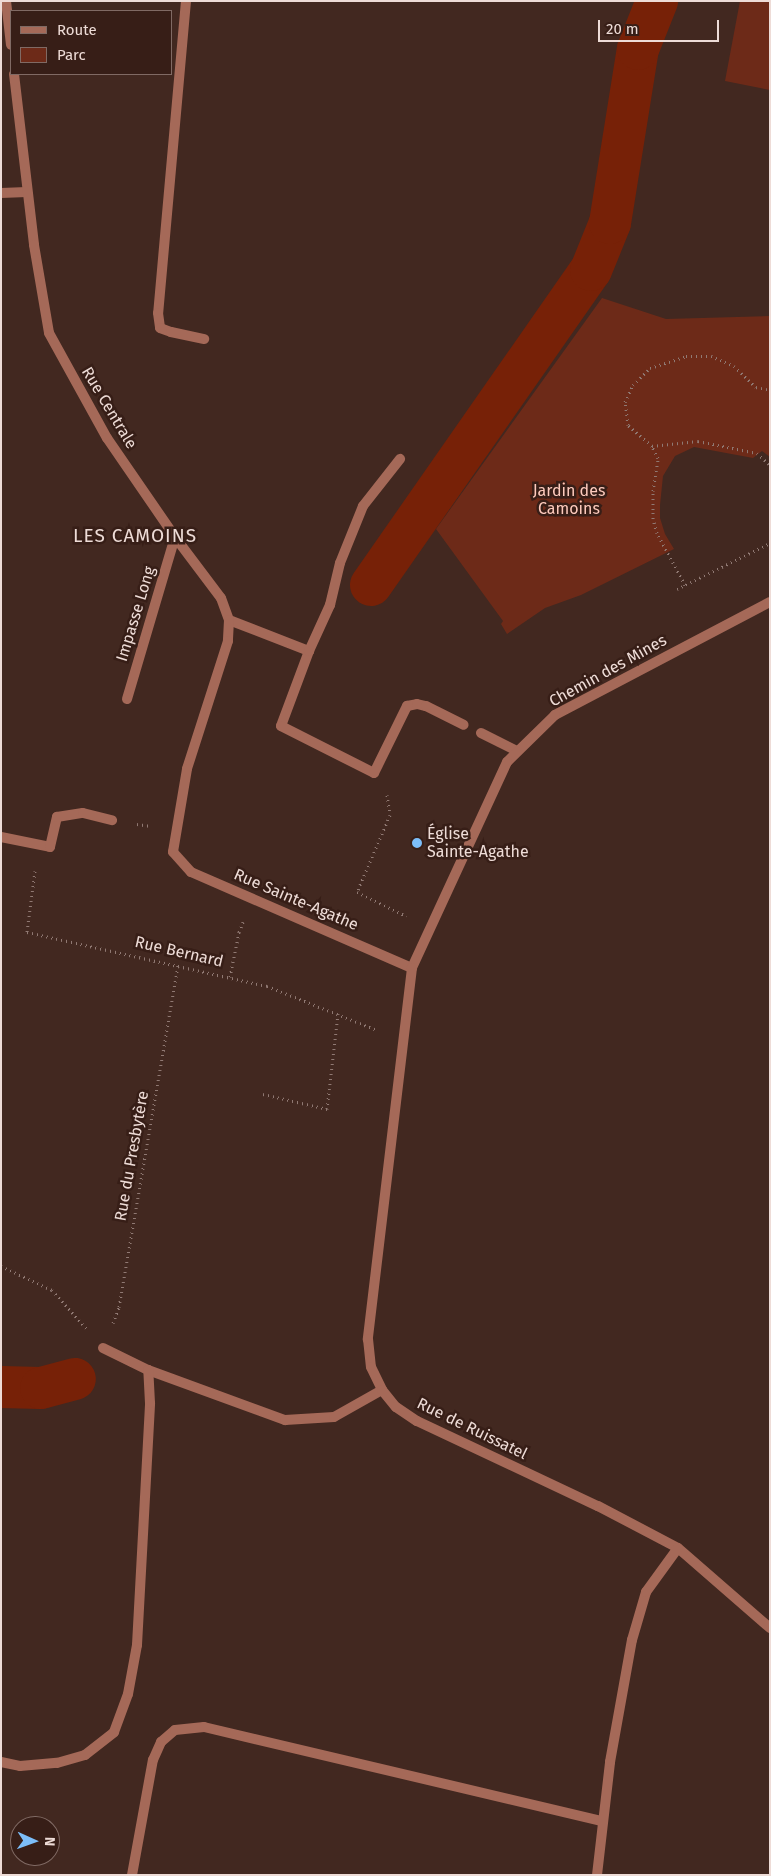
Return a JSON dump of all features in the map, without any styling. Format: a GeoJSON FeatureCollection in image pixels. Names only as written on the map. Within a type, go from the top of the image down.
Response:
{"type":"FeatureCollection","features":[{"type":"Feature","properties":{"kind":"street"},"geometry":{"type":"LineString","coordinates":[[6,1],[10,36]]}},
{"type":"Feature","properties":{"kind":"street"},"geometry":{"type":"LineString","coordinates":[[186,1],[158,313],[160,328],[204,339]]}},
{"type":"Feature","properties":{"kind":"street","name":"Rue Centrale"},"geometry":{"type":"LineString","coordinates":[[14,75],[27,192],[49,333],[68,370],[108,438],[175,537],[221,598],[230,620]]}},
{"type":"Feature","properties":{"kind":"street"},"geometry":{"type":"LineString","coordinates":[[1,194],[27,192]]}},
{"type":"Feature","properties":{"kind":"street"},"geometry":{"type":"LineString","coordinates":[[400,459],[363,506],[340,563],[330,605],[309,651],[281,726],[374,773],[407,706],[417,704],[426,706],[464,725]]}},
{"type":"Feature","properties":{"kind":"street","name":"Impasse Long"},"geometry":{"type":"LineString","coordinates":[[127,699],[175,537]]}},
{"type":"Feature","properties":{"kind":"street","name":"Chemin des Mines"},"geometry":{"type":"LineString","coordinates":[[412,968],[507,762],[517,751],[555,715],[770,602]]}},
{"type":"Feature","properties":{"kind":"street"},"geometry":{"type":"LineString","coordinates":[[176,830],[187,769],[202,728],[228,641],[230,620],[309,651]]}},
{"type":"Feature","properties":{"kind":"street"},"geometry":{"type":"LineString","coordinates":[[481,733],[517,751]]}},
{"type":"Feature","properties":{"kind":"street"},"geometry":{"type":"LineString","coordinates":[[1,837],[50,847],[57,817],[83,813],[112,820]]}},
{"type":"Feature","properties":{"kind":"street","name":"Rue Sainte-Agathe"},"geometry":{"type":"LineString","coordinates":[[176,830],[173,852],[191,872],[412,968]]}},
{"type":"Feature","properties":{"kind":"street","name":"Rue de Ruissatel"},"geometry":{"type":"LineString","coordinates":[[412,968],[368,1340],[371,1367],[382,1390],[396,1407],[417,1421],[598,1506],[678,1548],[770,1628]]}},
{"type":"Feature","properties":{"kind":"street"},"geometry":{"type":"LineString","coordinates":[[103,1348],[148,1370],[285,1420],[334,1417],[382,1390]]}},
{"type":"Feature","properties":{"kind":"street"},"geometry":{"type":"LineString","coordinates":[[1,1762],[20,1766],[48,1764],[85,1755],[114,1732],[125,1704],[137,1644],[150,1403],[148,1370]]}},
{"type":"Feature","properties":{"kind":"street"},"geometry":{"type":"LineString","coordinates":[[597,1875],[610,1762],[632,1640],[646,1592],[678,1548]]}},
{"type":"Feature","properties":{"kind":"street"},"geometry":{"type":"LineString","coordinates":[[132,1875],[153,1760],[161,1742],[175,1730],[204,1727],[603,1821]]}},
{"type":"Feature","properties":{"kind":"path"},"geometry":{"type":"LineString","coordinates":[[685,585],[657,533],[653,518],[653,491],[658,458],[652,446],[628,425],[625,402],[634,385],[650,368],[686,356],[711,356],[734,366],[756,387],[770,390]]}},
{"type":"Feature","properties":{"kind":"path"},"geometry":{"type":"LineString","coordinates":[[652,446],[698,441],[757,454],[770,465]]}},
{"type":"Feature","properties":{"kind":"path"},"geometry":{"type":"LineString","coordinates":[[678,589],[770,543]]}},
{"type":"Feature","properties":{"kind":"path"},"geometry":{"type":"LineString","coordinates":[[374,773],[387,794],[390,815],[357,892],[429,928]]}},
{"type":"Feature","properties":{"kind":"path"},"geometry":{"type":"LineString","coordinates":[[112,820],[176,830]]}},
{"type":"Feature","properties":{"kind":"path","name":"Rue Bernard"},"geometry":{"type":"LineString","coordinates":[[39,846],[27,932],[267,986],[403,1041]]}},
{"type":"Feature","properties":{"kind":"path"},"geometry":{"type":"LineString","coordinates":[[230,977],[236,947]]}},
{"type":"Feature","properties":{"kind":"path","name":"Rue du Presbytère"},"geometry":{"type":"LineString","coordinates":[[103,1348],[119,1307],[178,965]]}},
{"type":"Feature","properties":{"kind":"path"},"geometry":{"type":"LineString","coordinates":[[263,1094],[327,1109],[338,1014]]}},
{"type":"Feature","properties":{"kind":"path"},"geometry":{"type":"LineString","coordinates":[[1,1266],[52,1290],[103,1348]]}},
{"type":"Feature","properties":{"kind":"green space"},"geometry":{"type":"Polygon","coordinates":[[[740,1],[770,1],[770,90],[725,81],[740,1]]]}},
{"type":"Feature","properties":{"kind":"green space","name":"Jardin des Camoins"},"geometry":{"type":"Polygon","coordinates":[[[602,298],[666,319],[770,316],[770,457],[762,451],[753,458],[694,447],[675,456],[663,476],[660,505],[660,518],[665,534],[674,549],[581,595],[545,608],[507,634],[501,624],[503,621],[436,529],[602,298]]]}},
{"type":"Feature","properties":{"kind":"waterway"},"geometry":{"type":"LineString","coordinates":[[371,585],[591,270],[610,223],[638,49],[657,1]]}},
{"type":"Feature","properties":{"kind":"waterway"},"geometry":{"type":"LineString","coordinates":[[1,1387],[41,1388],[75,1379]]}},
{"type":"Feature","properties":{"kind":"place","name":"Église Sainte-Agathe"},"geometry":{"type":"Point","coordinates":[417,843]}},
{"type":"Feature","properties":{"kind":"district","name":"LES CAMOINS"},"geometry":{"type":"Point","coordinates":[135,536]}}]}
